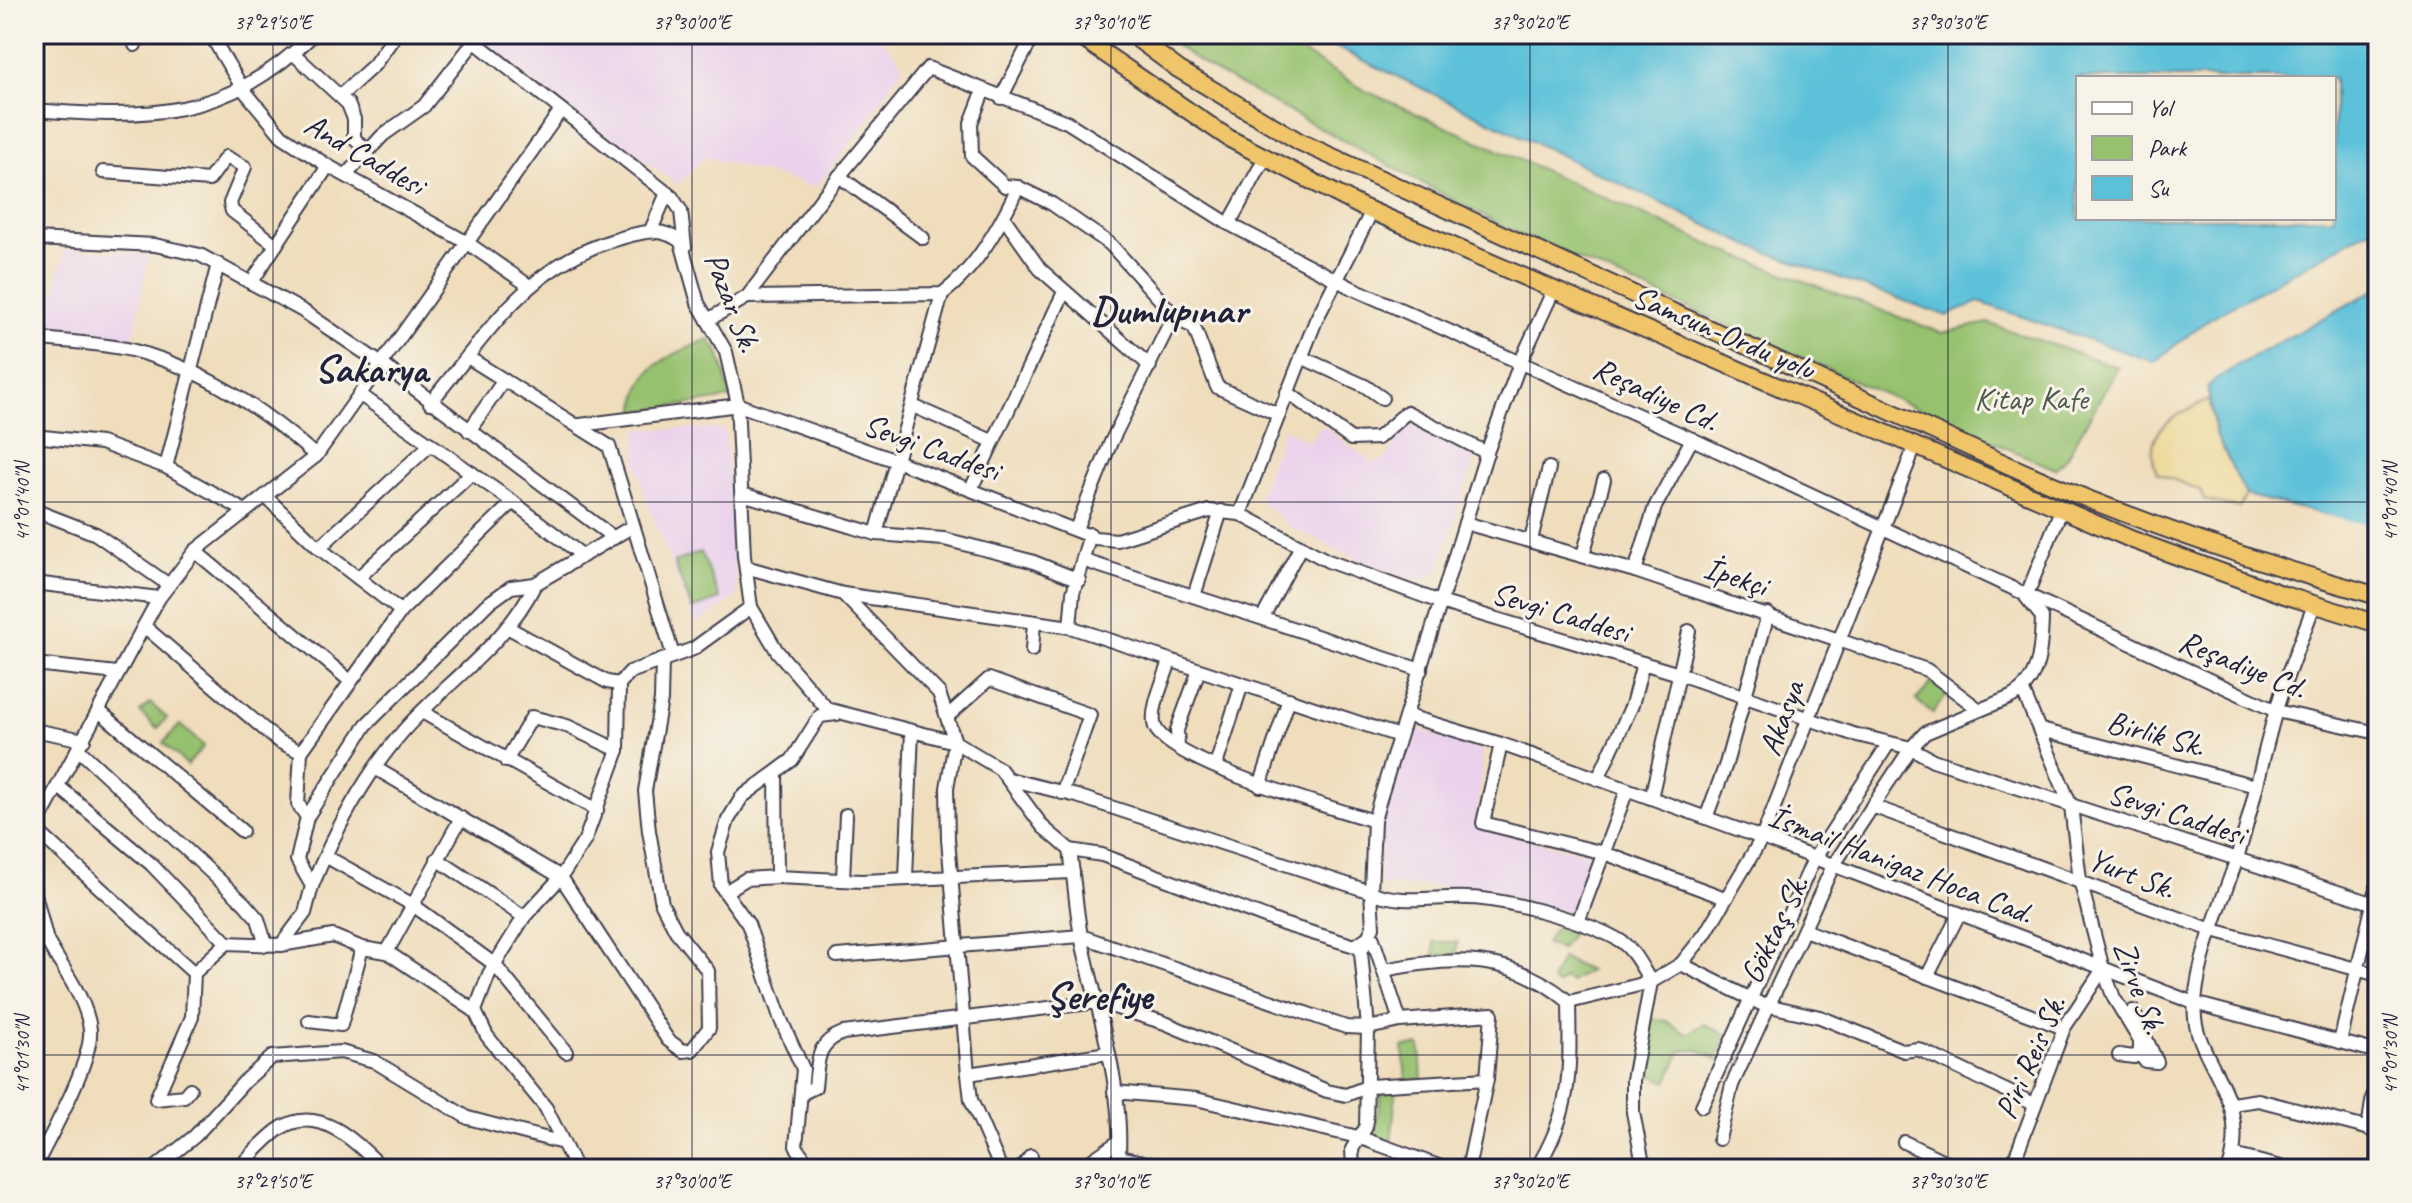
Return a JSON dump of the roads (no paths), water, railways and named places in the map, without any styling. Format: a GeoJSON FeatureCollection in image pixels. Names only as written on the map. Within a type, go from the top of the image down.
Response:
{"type":"FeatureCollection","features":[{"type":"Feature","properties":{"kind":"highway","name":"Samsun-Ordu yolu"},"geometry":{"type":"LineString","coordinates":[[1076,34],[1230,139],[1372,211],[2133,540],[2314,605],[2378,624]]}},
{"type":"Feature","properties":{"kind":"highway","name":"Samsun-Ordu yolu"},"geometry":{"type":"LineString","coordinates":[[1131,34],[1178,69],[1300,142],[2008,465],[2074,494],[2261,562],[2370,594]]}},
{"type":"Feature","properties":{"kind":"highway"},"geometry":{"type":"LineString","coordinates":[[2314,605],[2323,586],[2370,594]]}},
{"type":"Feature","properties":{"kind":"street","name":"And Caddesi"},"geometry":{"type":"LineString","coordinates":[[210,34],[243,89],[282,136],[328,166],[466,242],[528,285]]}},
{"type":"Feature","properties":{"kind":"street"},"geometry":{"type":"LineString","coordinates":[[34,110],[114,116],[160,113],[215,101],[243,89],[294,54],[314,34]]}},
{"type":"Feature","properties":{"kind":"street"},"geometry":{"type":"LineString","coordinates":[[340,96],[374,65],[396,34]]}},
{"type":"Feature","properties":{"kind":"street"},"geometry":{"type":"LineString","coordinates":[[1001,98],[1034,34]]}},
{"type":"Feature","properties":{"kind":"street"},"geometry":{"type":"LineString","coordinates":[[346,175],[383,135],[424,106],[470,38]]}},
{"type":"Feature","properties":{"kind":"street","name":"Pazar Sk."},"geometry":{"type":"LineString","coordinates":[[470,38],[667,193],[681,211],[682,243],[709,319],[727,350],[738,405],[751,607]]}},
{"type":"Feature","properties":{"kind":"street"},"geometry":{"type":"LineString","coordinates":[[294,54],[340,96],[354,119],[357,145],[368,153]]}},
{"type":"Feature","properties":{"kind":"street","name":"Reşadiye Cd."},"geometry":{"type":"LineString","coordinates":[[839,176],[928,68],[983,92],[1067,122],[1229,224],[1336,280],[1692,439],[2026,597],[2276,711],[2378,733]]}},
{"type":"Feature","properties":{"kind":"street"},"geometry":{"type":"LineString","coordinates":[[983,92],[971,123],[972,156],[1005,186],[1018,187],[1052,204],[1110,244],[1173,318],[1194,327],[1217,387],[1228,395],[1279,415]]}},
{"type":"Feature","properties":{"kind":"street"},"geometry":{"type":"LineString","coordinates":[[194,973],[34,830],[159,598],[195,551],[316,456],[362,396],[466,242],[561,110]]}},
{"type":"Feature","properties":{"kind":"street"},"geometry":{"type":"LineString","coordinates":[[1229,224],[1266,156]]}},
{"type":"Feature","properties":{"kind":"street"},"geometry":{"type":"LineString","coordinates":[[103,172],[209,180],[226,157],[245,167],[230,203],[232,211],[276,245]]}},
{"type":"Feature","properties":{"kind":"street"},"geometry":{"type":"LineString","coordinates":[[251,283],[328,166]]}},
{"type":"Feature","properties":{"kind":"street"},"geometry":{"type":"LineString","coordinates":[[709,319],[747,297],[839,176],[923,238]]}},
{"type":"Feature","properties":{"kind":"street"},"geometry":{"type":"LineString","coordinates":[[747,297],[942,294],[959,282],[1004,218],[1018,187]]}},
{"type":"Feature","properties":{"kind":"street"},"geometry":{"type":"LineString","coordinates":[[651,230],[667,193]]}},
{"type":"Feature","properties":{"kind":"street"},"geometry":{"type":"LineString","coordinates":[[1240,514],[1301,357],[1372,211]]}},
{"type":"Feature","properties":{"kind":"street"},"geometry":{"type":"LineString","coordinates":[[1004,218],[1016,239],[1064,292],[1150,366]]}},
{"type":"Feature","properties":{"kind":"street"},"geometry":{"type":"LineString","coordinates":[[430,403],[528,285],[560,262],[597,244],[651,230],[671,233],[682,243]]}},
{"type":"Feature","properties":{"kind":"street"},"geometry":{"type":"LineString","coordinates":[[34,239],[155,245],[200,255],[218,264],[303,311],[383,365],[614,538]]}},
{"type":"Feature","properties":{"kind":"street"},"geometry":{"type":"LineString","coordinates":[[166,467],[218,264]]}},
{"type":"Feature","properties":{"kind":"street"},"geometry":{"type":"LineString","coordinates":[[1353,1169],[1352,1149],[1366,1127],[1369,1086],[1368,1028],[1361,952],[1373,927],[1374,821],[1487,453],[1520,363],[1554,289]]}},
{"type":"Feature","properties":{"kind":"street"},"geometry":{"type":"LineString","coordinates":[[971,489],[1064,292]]}},
{"type":"Feature","properties":{"kind":"street"},"geometry":{"type":"LineString","coordinates":[[876,534],[942,294]]}},
{"type":"Feature","properties":{"kind":"street"},"geometry":{"type":"LineString","coordinates":[[1076,529],[1111,442],[1173,318]]}},
{"type":"Feature","properties":{"kind":"street"},"geometry":{"type":"LineString","coordinates":[[34,338],[131,350],[191,372],[260,411],[316,456]]}},
{"type":"Feature","properties":{"kind":"street"},"geometry":{"type":"LineString","coordinates":[[1301,357],[1365,386],[1382,398]]}},
{"type":"Feature","properties":{"kind":"street"},"geometry":{"type":"LineString","coordinates":[[375,768],[561,877],[661,1031],[683,1051],[692,1050],[709,1028],[708,971],[676,931],[662,904],[645,791],[667,657],[609,446],[469,358]]}},
{"type":"Feature","properties":{"kind":"street"},"geometry":{"type":"LineString","coordinates":[[469,431],[504,380]]}},
{"type":"Feature","properties":{"kind":"street"},"geometry":{"type":"LineString","coordinates":[[1287,392],[1351,439],[1378,438],[1407,412],[1487,453]]}},
{"type":"Feature","properties":{"kind":"street"},"geometry":{"type":"LineString","coordinates":[[362,396],[513,502],[583,556]]}},
{"type":"Feature","properties":{"kind":"street"},"geometry":{"type":"LineString","coordinates":[[580,425],[738,405]]}},
{"type":"Feature","properties":{"kind":"street","name":"Sevgi Caddesi"},"geometry":{"type":"LineString","coordinates":[[738,405],[896,461],[1095,538],[1117,540],[1209,511],[1240,514],[1328,561],[1440,602],[1911,748],[1933,760],[2375,904]]}},
{"type":"Feature","properties":{"kind":"street"},"geometry":{"type":"LineString","coordinates":[[913,406],[992,441]]}},
{"type":"Feature","properties":{"kind":"street"},"geometry":{"type":"LineString","coordinates":[[34,436],[101,443],[166,467],[245,511]]}},
{"type":"Feature","properties":{"kind":"street"},"geometry":{"type":"LineString","coordinates":[[1635,571],[1655,507],[1692,439]]}},
{"type":"Feature","properties":{"kind":"street"},"geometry":{"type":"LineString","coordinates":[[319,548],[431,444]]}},
{"type":"Feature","properties":{"kind":"street","name":"Akasya"},"geometry":{"type":"LineString","coordinates":[[1569,1002],[1651,982],[1681,964],[1705,934],[1762,838],[1785,785],[1807,718],[1915,446]]}},
{"type":"Feature","properties":{"kind":"street"},"geometry":{"type":"LineString","coordinates":[[1531,540],[1549,468]]}},
{"type":"Feature","properties":{"kind":"street"},"geometry":{"type":"LineString","coordinates":[[358,578],[472,473]]}},
{"type":"Feature","properties":{"kind":"street"},"geometry":{"type":"LineString","coordinates":[[1583,555],[1604,480]]}},
{"type":"Feature","properties":{"kind":"street"},"geometry":{"type":"LineString","coordinates":[[743,494],[876,534],[944,539],[1031,561],[1079,580]]}},
{"type":"Feature","properties":{"kind":"street"},"geometry":{"type":"LineString","coordinates":[[265,496],[319,548],[401,611]]}},
{"type":"Feature","properties":{"kind":"street"},"geometry":{"type":"LineString","coordinates":[[307,817],[298,804],[301,752],[349,680],[401,611],[513,502]]}},
{"type":"Feature","properties":{"kind":"street"},"geometry":{"type":"LineString","coordinates":[[34,510],[96,534],[169,585]]}},
{"type":"Feature","properties":{"kind":"street"},"geometry":{"type":"LineString","coordinates":[[2023,691],[2041,657],[2042,617],[2026,597],[2061,510]]}},
{"type":"Feature","properties":{"kind":"street"},"geometry":{"type":"LineString","coordinates":[[1194,596],[1221,511]]}},
{"type":"Feature","properties":{"kind":"street","name":"İpekçi"},"geometry":{"type":"LineString","coordinates":[[1465,523],[1635,571],[1927,670],[1977,708]]}},
{"type":"Feature","properties":{"kind":"street"},"geometry":{"type":"LineString","coordinates":[[310,882],[297,860],[307,817],[366,725],[486,605],[511,587],[535,584],[633,526]]}},
{"type":"Feature","properties":{"kind":"street"},"geometry":{"type":"LineString","coordinates":[[1070,627],[1073,593],[1085,561],[1090,534]]}},
{"type":"Feature","properties":{"kind":"street"},"geometry":{"type":"LineString","coordinates":[[1263,617],[1301,546]]}},
{"type":"Feature","properties":{"kind":"street"},"geometry":{"type":"LineString","coordinates":[[195,551],[349,680]]}},
{"type":"Feature","properties":{"kind":"street"},"geometry":{"type":"LineString","coordinates":[[1085,561],[1421,670]]}},
{"type":"Feature","properties":{"kind":"street"},"geometry":{"type":"LineString","coordinates":[[749,568],[843,594],[1070,627],[1399,736]]}},
{"type":"Feature","properties":{"kind":"street"},"geometry":{"type":"LineString","coordinates":[[34,583],[159,598]]}},
{"type":"Feature","properties":{"kind":"street"},"geometry":{"type":"LineString","coordinates":[[281,945],[305,913],[310,882],[375,768],[422,712],[507,627],[535,584]]}},
{"type":"Feature","properties":{"kind":"street"},"geometry":{"type":"LineString","coordinates":[[843,594],[939,693],[949,715],[955,742],[947,788],[951,879],[968,1074],[971,1100],[1001,1169]]}},
{"type":"Feature","properties":{"kind":"street"},"geometry":{"type":"LineString","coordinates":[[2229,1169],[2236,1127],[2232,1104],[2196,1023],[2194,1003],[2209,929],[2237,860],[2276,711],[2314,605]]}},
{"type":"Feature","properties":{"kind":"street"},"geometry":{"type":"LineString","coordinates":[[475,1011],[494,964],[524,917],[561,877],[585,840],[618,750],[619,684],[630,672],[693,649],[751,607],[777,651],[827,709],[955,742],[1000,769],[1043,827],[1070,850],[1102,855],[1283,924],[1355,946],[1365,939],[1373,939],[1400,1021]]}},
{"type":"Feature","properties":{"kind":"street"},"geometry":{"type":"LineString","coordinates":[[1706,818],[1726,764],[1768,614]]}},
{"type":"Feature","properties":{"kind":"street"},"geometry":{"type":"LineString","coordinates":[[1032,650],[1034,622]]}},
{"type":"Feature","properties":{"kind":"street"},"geometry":{"type":"LineString","coordinates":[[144,626],[278,741],[301,752]]}},
{"type":"Feature","properties":{"kind":"street"},"geometry":{"type":"LineString","coordinates":[[507,627],[607,682],[619,684]]}},
{"type":"Feature","properties":{"kind":"street"},"geometry":{"type":"LineString","coordinates":[[1651,798],[1689,631]]}},
{"type":"Feature","properties":{"kind":"street"},"geometry":{"type":"LineString","coordinates":[[1170,661],[1153,719],[1156,730],[1178,747],[1260,786],[1374,821]]}},
{"type":"Feature","properties":{"kind":"street"},"geometry":{"type":"LineString","coordinates":[[1598,779],[1632,705],[1643,663]]}},
{"type":"Feature","properties":{"kind":"street"},"geometry":{"type":"LineString","coordinates":[[34,664],[117,673]]}},
{"type":"Feature","properties":{"kind":"street"},"geometry":{"type":"LineString","coordinates":[[1178,747],[1177,730],[1199,670]]}},
{"type":"Feature","properties":{"kind":"street"},"geometry":{"type":"LineString","coordinates":[[949,715],[989,679],[1090,715],[1062,793]]}},
{"type":"Feature","properties":{"kind":"street"},"geometry":{"type":"LineString","coordinates":[[1216,765],[1242,684]]}},
{"type":"Feature","properties":{"kind":"street","name":"Göktaş Sk."},"geometry":{"type":"LineString","coordinates":[[1719,1139],[1732,1085],[1767,1003],[1833,866],[1911,748],[1925,733],[1977,708],[2023,691]]}},
{"type":"Feature","properties":{"kind":"street","name":"Zirve Sk."},"geometry":{"type":"LineString","coordinates":[[2023,691],[2071,806],[2080,880],[2103,969],[2114,998],[2140,1041],[2139,1053],[2134,1057],[2119,1055]]}},
{"type":"Feature","properties":{"kind":"street"},"geometry":{"type":"LineString","coordinates":[[1260,786],[1289,699]]}},
{"type":"Feature","properties":{"kind":"street"},"geometry":{"type":"LineString","coordinates":[[99,711],[242,831]]}},
{"type":"Feature","properties":{"kind":"street"},"geometry":{"type":"LineString","coordinates":[[422,712],[597,810]]}},
{"type":"Feature","properties":{"kind":"street"},"geometry":{"type":"LineString","coordinates":[[811,1169],[796,1146],[803,1069],[781,1020],[748,924],[725,892],[718,875],[718,852],[728,820],[742,797],[792,760],[820,716],[840,714]]}},
{"type":"Feature","properties":{"kind":"street","name":"İsmail Hanigaz Hoca Cad."},"geometry":{"type":"LineString","coordinates":[[1408,716],[1501,744],[1762,838],[2194,1003],[2378,1052]]}},
{"type":"Feature","properties":{"kind":"street"},"geometry":{"type":"LineString","coordinates":[[506,761],[532,717],[567,726],[618,750]]}},
{"type":"Feature","properties":{"kind":"street"},"geometry":{"type":"LineString","coordinates":[[34,730],[82,745],[244,903],[258,919],[266,945]]}},
{"type":"Feature","properties":{"kind":"street","name":"Birlik Sk."},"geometry":{"type":"LineString","coordinates":[[2041,730],[2256,786]]}},
{"type":"Feature","properties":{"kind":"street"},"geometry":{"type":"LineString","coordinates":[[906,878],[912,731]]}},
{"type":"Feature","properties":{"kind":"street","name":"Göktaş Sk."},"geometry":{"type":"LineString","coordinates":[[1702,1106],[1814,859],[1889,743]]}},
{"type":"Feature","properties":{"kind":"street"},"geometry":{"type":"LineString","coordinates":[[1501,744],[1483,823],[1604,853],[1725,898]]}},
{"type":"Feature","properties":{"kind":"street"},"geometry":{"type":"LineString","coordinates":[[776,773],[777,877]]}},
{"type":"Feature","properties":{"kind":"street"},"geometry":{"type":"LineString","coordinates":[[1009,779],[1392,898],[1472,898],[1578,922],[1621,942],[1632,952],[1651,982],[1633,1080],[1633,1112],[1644,1169]]}},
{"type":"Feature","properties":{"kind":"street"},"geometry":{"type":"LineString","coordinates":[[58,786],[151,864],[227,943],[281,945],[333,936],[362,948],[387,952],[475,1011],[487,1036],[546,1108],[576,1169]]}},
{"type":"Feature","properties":{"kind":"street"},"geometry":{"type":"LineString","coordinates":[[1578,922],[1627,790]]}},
{"type":"Feature","properties":{"kind":"street","name":"Yurt Sk."},"geometry":{"type":"LineString","coordinates":[[1872,806],[2209,929],[2378,975]]}},
{"type":"Feature","properties":{"kind":"street"},"geometry":{"type":"LineString","coordinates":[[843,878],[846,815]]}},
{"type":"Feature","properties":{"kind":"street"},"geometry":{"type":"LineString","coordinates":[[387,952],[461,818]]}},
{"type":"Feature","properties":{"kind":"street"},"geometry":{"type":"LineString","coordinates":[[1070,850],[1081,936],[1098,1002],[1114,1092],[1118,1163],[1176,1169]]}},
{"type":"Feature","properties":{"kind":"street"},"geometry":{"type":"LineString","coordinates":[[327,857],[413,905],[494,964],[566,1052]]}},
{"type":"Feature","properties":{"kind":"street"},"geometry":{"type":"LineString","coordinates":[[437,859],[524,917]]}},
{"type":"Feature","properties":{"kind":"street"},"geometry":{"type":"LineString","coordinates":[[725,892],[746,879],[777,877],[862,881],[1073,872]]}},
{"type":"Feature","properties":{"kind":"street"},"geometry":{"type":"LineString","coordinates":[[2340,1042],[2378,883]]}},
{"type":"Feature","properties":{"kind":"street"},"geometry":{"type":"LineString","coordinates":[[34,890],[41,941],[81,1000],[90,1037],[78,1078],[34,1168]]}},
{"type":"Feature","properties":{"kind":"street"},"geometry":{"type":"LineString","coordinates":[[1927,977],[1959,914]]}},
{"type":"Feature","properties":{"kind":"street"},"geometry":{"type":"LineString","coordinates":[[1804,930],[2064,1028]]}},
{"type":"Feature","properties":{"kind":"street"},"geometry":{"type":"LineString","coordinates":[[837,956],[1081,936],[1319,1020],[1368,1028],[1400,1021],[1492,1014],[1487,1079],[1468,1169]]}},
{"type":"Feature","properties":{"kind":"street"},"geometry":{"type":"LineString","coordinates":[[190,1089],[184,1096],[156,1099],[192,1017],[194,973],[227,943]]}},
{"type":"Feature","properties":{"kind":"street"},"geometry":{"type":"LineString","coordinates":[[309,1021],[341,1025],[362,948]]}},
{"type":"Feature","properties":{"kind":"street"},"geometry":{"type":"LineString","coordinates":[[1384,970],[1438,959],[1486,961],[1548,983],[1569,1002],[1570,1067],[1565,1110],[1536,1169]]}},
{"type":"Feature","properties":{"kind":"street"},"geometry":{"type":"LineString","coordinates":[[1681,964],[1761,1004],[1820,1017],[1904,1051],[1918,1049],[2034,1104]]}},
{"type":"Feature","properties":{"kind":"street","name":"Piri Reis Sk."},"geometry":{"type":"LineString","coordinates":[[2011,1169],[2034,1104],[2049,1076],[2064,1028],[2103,969]]}},
{"type":"Feature","properties":{"kind":"street"},"geometry":{"type":"LineString","coordinates":[[803,1093],[815,1087],[820,1049],[828,1039],[843,1033],[1098,1002],[1165,1023],[1327,1091],[1346,1095],[1369,1086],[1487,1079]]}},
{"type":"Feature","properties":{"kind":"street"},"geometry":{"type":"LineString","coordinates":[[2133,1011],[2157,1062],[2145,1061],[2139,1053]]}},
{"type":"Feature","properties":{"kind":"street"},"geometry":{"type":"LineString","coordinates":[[154,1169],[195,1136],[245,1081],[272,1057],[341,1052],[374,1061],[468,1118],[563,1143]]}},
{"type":"Feature","properties":{"kind":"street"},"geometry":{"type":"LineString","coordinates":[[968,1074],[1108,1053]]}},
{"type":"Feature","properties":{"kind":"street"},"geometry":{"type":"LineString","coordinates":[[1114,1092],[1196,1099],[1358,1137],[1447,1169]]}},
{"type":"Feature","properties":{"kind":"street"},"geometry":{"type":"LineString","coordinates":[[2232,1104],[2258,1100],[2373,1130],[2373,1096]]}},
{"type":"Feature","properties":{"kind":"street"},"geometry":{"type":"LineString","coordinates":[[237,1169],[279,1129],[303,1120],[328,1125],[354,1138],[383,1169]]}},
{"type":"Feature","properties":{"kind":"street"},"geometry":{"type":"LineString","coordinates":[[1089,1169],[1092,1160],[1118,1142]]}},
{"type":"Feature","properties":{"kind":"street"},"geometry":{"type":"LineString","coordinates":[[1904,1142],[1960,1169]]}},
{"type":"Feature","properties":{"kind":"street"},"geometry":{"type":"LineString","coordinates":[[2233,1155],[2289,1169]]}},
{"type":"Feature","properties":{"kind":"street"},"geometry":{"type":"LineString","coordinates":[[1021,1169],[1031,1156]]}},
{"type":"Feature","properties":{"kind":"water"},"geometry":{"type":"Polygon","coordinates":[[[1316,34],[2378,34],[2378,225],[2209,319],[2154,362],[1979,302],[1947,316],[1750,246],[1323,41],[1316,34]]]}},
{"type":"Feature","properties":{"kind":"water"},"geometry":{"type":"Polygon","coordinates":[[[2378,288],[2378,529],[2246,495],[2216,435],[2207,386],[2236,366],[2378,288]]]}},
{"type":"Feature","properties":{"kind":"district","name":"Dumlupınar"},"geometry":{"type":"Point","coordinates":[1169,309]}},
{"type":"Feature","properties":{"kind":"district","name":"Sakarya"},"geometry":{"type":"Point","coordinates":[371,368]}},
{"type":"Feature","properties":{"kind":"district","name":"Şerefiye"},"geometry":{"type":"Point","coordinates":[1099,995]}},
{"type":"Feature","properties":{"kind":"park label","name":"Kitap Kafe"},"geometry":{"type":"Point","coordinates":[2031,398]}}]}
